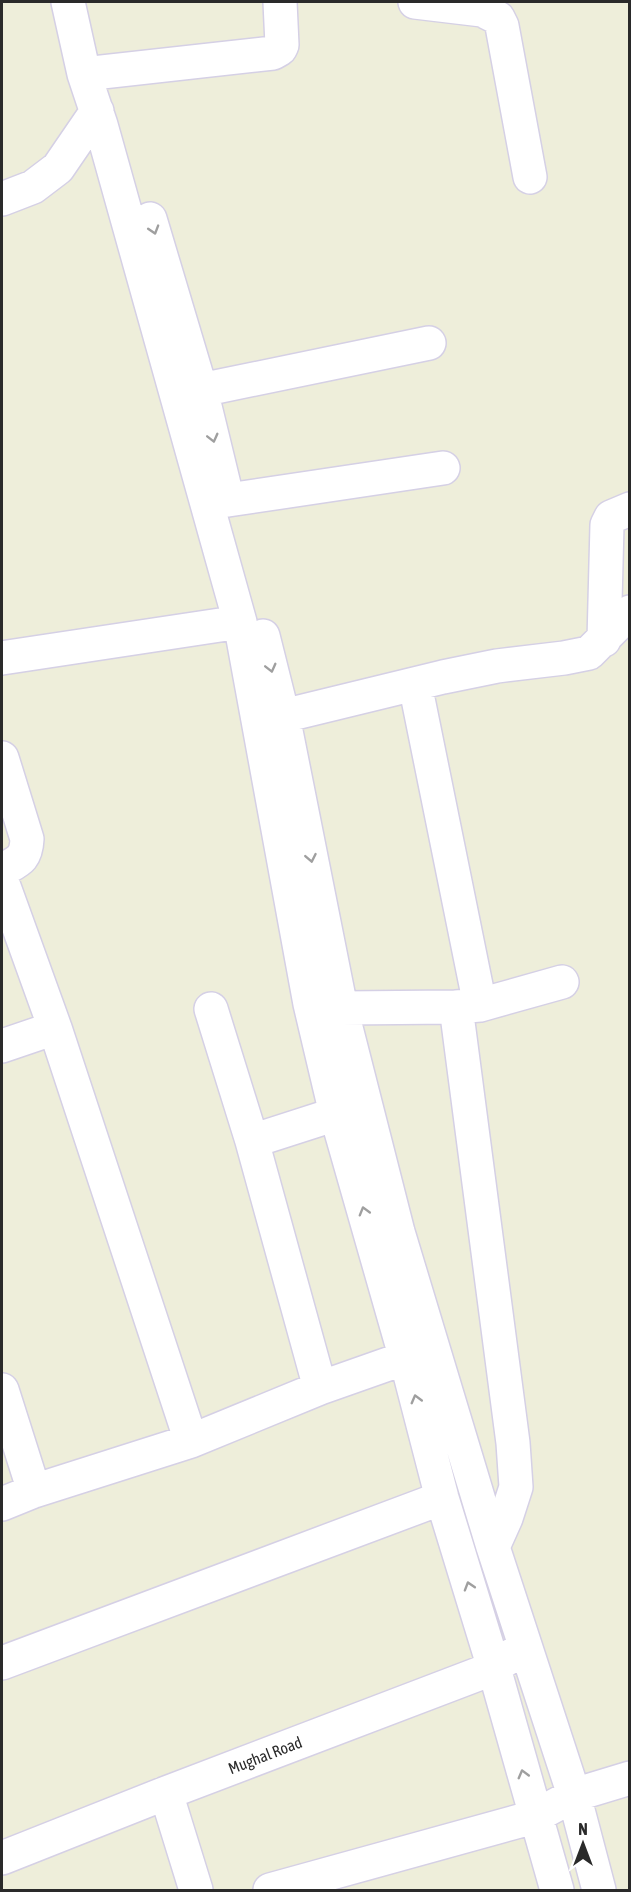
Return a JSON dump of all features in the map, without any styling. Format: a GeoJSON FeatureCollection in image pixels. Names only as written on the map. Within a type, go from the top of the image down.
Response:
{"type":"FeatureCollection","features":[{"type":"Feature","properties":{"kind":"street"},"geometry":{"type":"LineString","coordinates":[[68,2],[84,74],[99,118],[240,622],[325,1006],[398,1232],[442,1498],[494,1668],[534,1816],[557,1890]]}},
{"type":"Feature","properties":{"kind":"street"},"geometry":{"type":"LineString","coordinates":[[84,74],[273,53],[282,45],[280,2]]}},
{"type":"Feature","properties":{"kind":"street"},"geometry":{"type":"LineString","coordinates":[[415,2],[482,10],[498,18],[502,26],[530,177]]}},
{"type":"Feature","properties":{"kind":"street"},"geometry":{"type":"LineString","coordinates":[[2,199],[33,187],[58,168],[99,118]]}},
{"type":"Feature","properties":{"kind":"street"},"geometry":{"type":"LineString","coordinates":[[99,118],[119,138],[132,157],[201,390],[283,716],[325,1006],[336,1114],[419,1353],[493,1548],[574,1795],[598,1890]]}},
{"type":"Feature","properties":{"kind":"street"},"geometry":{"type":"LineString","coordinates":[[201,390],[429,343]]}},
{"type":"Feature","properties":{"kind":"street"},"geometry":{"type":"LineString","coordinates":[[228,500],[443,468]]}},
{"type":"Feature","properties":{"kind":"street"},"geometry":{"type":"LineString","coordinates":[[604,640],[607,525],[611,517],[630,509]]}},
{"type":"Feature","properties":{"kind":"street"},"geometry":{"type":"LineString","coordinates":[[283,716],[497,666],[589,653],[630,612]]}},
{"type":"Feature","properties":{"kind":"street"},"geometry":{"type":"LineString","coordinates":[[2,658],[240,622]]}},
{"type":"Feature","properties":{"kind":"street"},"geometry":{"type":"LineString","coordinates":[[415,684],[468,1006],[513,1443],[516,1486],[493,1548]]}},
{"type":"Feature","properties":{"kind":"street"},"geometry":{"type":"LineString","coordinates":[[2,758],[27,839],[27,850],[21,860],[2,870]]}},
{"type":"Feature","properties":{"kind":"street"},"geometry":{"type":"LineString","coordinates":[[2,881],[56,1028],[191,1441]]}},
{"type":"Feature","properties":{"kind":"street"},"geometry":{"type":"LineString","coordinates":[[325,1006],[468,1006],[561,982]]}},
{"type":"Feature","properties":{"kind":"street"},"geometry":{"type":"LineString","coordinates":[[211,1009],[252,1141],[320,1388]]}},
{"type":"Feature","properties":{"kind":"street"},"geometry":{"type":"LineString","coordinates":[[2,1047],[56,1028]]}},
{"type":"Feature","properties":{"kind":"street"},"geometry":{"type":"LineString","coordinates":[[252,1141],[336,1114]]}},
{"type":"Feature","properties":{"kind":"street"},"geometry":{"type":"LineString","coordinates":[[2,1504],[34,1491],[191,1441],[320,1388],[419,1353]]}},
{"type":"Feature","properties":{"kind":"street"},"geometry":{"type":"LineString","coordinates":[[2,1390],[34,1491]]}},
{"type":"Feature","properties":{"kind":"street"},"geometry":{"type":"LineString","coordinates":[[2,1663],[442,1498]]}},
{"type":"Feature","properties":{"kind":"street","name":"Mughal Road"},"geometry":{"type":"LineString","coordinates":[[2,1858],[494,1668],[525,1647]]}},
{"type":"Feature","properties":{"kind":"street"},"geometry":{"type":"LineString","coordinates":[[270,1890],[534,1816],[574,1795],[630,1778]]}},
{"type":"Feature","properties":{"kind":"street"},"geometry":{"type":"LineString","coordinates":[[166,1793],[196,1890]]}}]}
